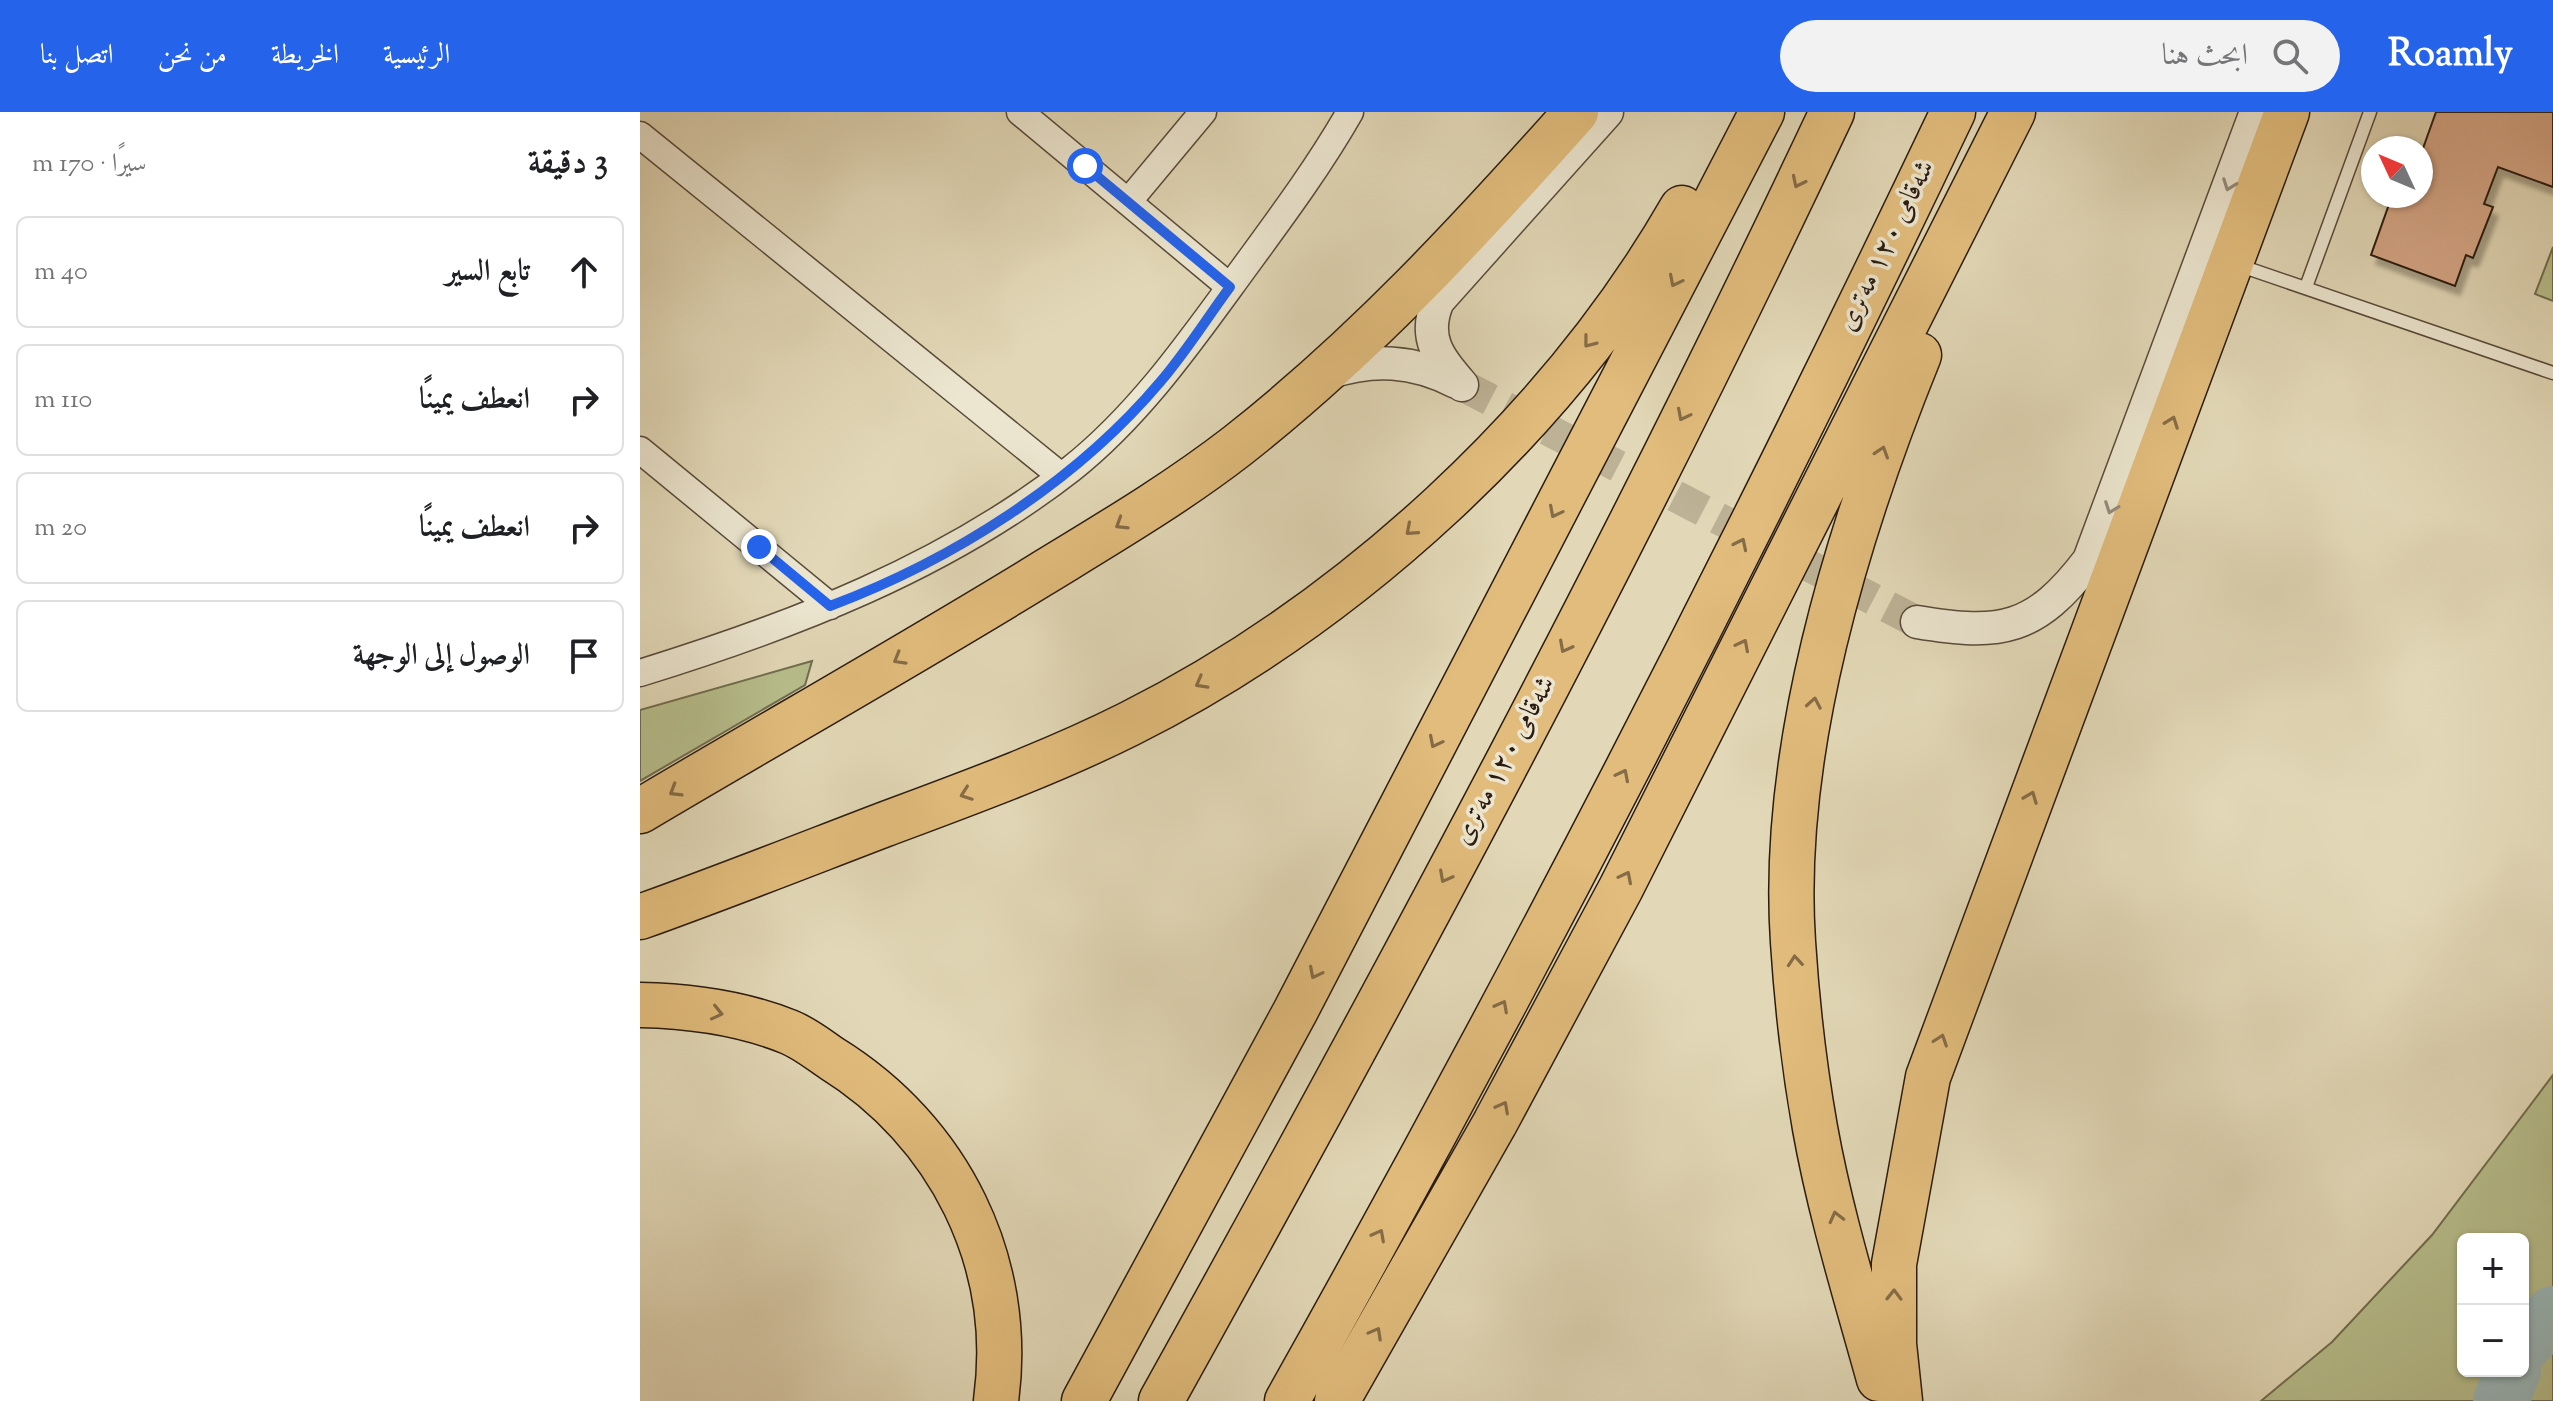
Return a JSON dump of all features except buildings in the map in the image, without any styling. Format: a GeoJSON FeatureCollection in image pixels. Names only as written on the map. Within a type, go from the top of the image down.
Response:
{"type":"FeatureCollection","features":[{"type":"Feature","properties":{"kind":"highway"},"geometry":{"type":"LineString","coordinates":[[640,811],[979,612],[1187,483],[1323,375],[1420,284],[1576,112]]}},
{"type":"Feature","properties":{"kind":"highway"},"geometry":{"type":"LineString","coordinates":[[640,917],[1032,769],[1130,723],[1277,636],[1387,551],[1528,419],[1659,249],[1737,112]]}},
{"type":"Feature","properties":{"kind":"highway"},"geometry":{"type":"LineString","coordinates":[[1084,1401],[1296,1010],[1762,112]]}},
{"type":"Feature","properties":{"kind":"highway","name":"شەقامی ١٢٠ مەتری"},"geometry":{"type":"LineString","coordinates":[[1161,1401],[1404,954],[1566,646],[1832,112]]}},
{"type":"Feature","properties":{"kind":"highway","name":"شەقامی ١٢٠ مەتری"},"geometry":{"type":"LineString","coordinates":[[1287,1401],[1555,908],[1744,539],[1953,112]]}},
{"type":"Feature","properties":{"kind":"highway"},"geometry":{"type":"LineString","coordinates":[[1337,1401],[1495,1123],[1621,888],[2013,112]]}},
{"type":"Feature","properties":{"kind":"highway"},"geometry":{"type":"LineString","coordinates":[[1885,1401],[1815,1129],[1793,939],[1793,853],[1816,692],[1846,559],[1892,422],[1938,308],[2032,112]]}},
{"type":"Feature","properties":{"kind":"highway"},"geometry":{"type":"LineString","coordinates":[[1900,1401],[1894,1344],[1894,1264],[1928,1077],[1972,950],[2287,112]]}},
{"type":"Feature","properties":{"kind":"highway"},"geometry":{"type":"LineString","coordinates":[[640,1005],[690,1006],[792,1033],[881,1091],[922,1133],[951,1177],[990,1269],[1000,1369],[996,1401]]}},
{"type":"Feature","properties":{"kind":"street"},"geometry":{"type":"LineString","coordinates":[[1020,112],[1230,287]]}},
{"type":"Feature","properties":{"kind":"street"},"geometry":{"type":"LineString","coordinates":[[1128,202],[1203,112]]}},
{"type":"Feature","properties":{"kind":"street"},"geometry":{"type":"LineString","coordinates":[[640,673],[715,650],[863,593],[983,531],[1061,476],[1160,382],[1325,157],[1350,112]]}},
{"type":"Feature","properties":{"kind":"street"},"geometry":{"type":"LineString","coordinates":[[1323,375],[1357,363],[1385,362],[1412,365],[1462,385],[1436,355],[1431,342],[1430,328],[1438,301],[1607,112]]}},
{"type":"Feature","properties":{"kind":"street"},"geometry":{"type":"LineString","coordinates":[[1917,622],[1972,630],[2021,621],[2045,609],[2069,587],[2089,560],[2256,112]]}},
{"type":"Feature","properties":{"kind":"street"},"geometry":{"type":"LineString","coordinates":[[640,135],[1061,476]]}},
{"type":"Feature","properties":{"kind":"street"},"geometry":{"type":"LineString","coordinates":[[640,450],[830,606]]}},
{"type":"Feature","properties":{"kind":"lane"},"geometry":{"type":"LineString","coordinates":[[2306,287],[2370,112]]}},
{"type":"Feature","properties":{"kind":"lane"},"geometry":{"type":"LineString","coordinates":[[2231,262],[2553,373]]}},
{"type":"Feature","properties":{"kind":"green space"},"geometry":{"type":"Polygon","coordinates":[[[2553,247],[2553,301],[2535,294],[2553,247]]]}},
{"type":"Feature","properties":{"kind":"green space"},"geometry":{"type":"Polygon","coordinates":[[[812,661],[805,685],[640,781],[640,710],[812,661]]]}},
{"type":"Feature","properties":{"kind":"green space"},"geometry":{"type":"Polygon","coordinates":[[[2553,1075],[2553,1401],[2261,1401],[2332,1342],[2432,1235],[2553,1075]]]}},
{"type":"Feature","properties":{"kind":"waterway"},"geometry":{"type":"LineString","coordinates":[[2529,1339],[2553,1314]]}},
{"type":"Feature","properties":{"kind":"waterway"},"geometry":{"type":"LineString","coordinates":[[2501,1401],[2511,1377]]}},
{"type":"Feature","properties":{"kind":"tunnel"},"geometry":{"type":"LineString","coordinates":[[1462,385],[1917,622]]}},
{"type":"Feature","properties":{"kind":"route"},"geometry":{"type":"LineString","coordinates":[[759,547],[830,606],[863,593],[983,531],[1061,476],[1160,382],[1230,287],[1085,166]]}}]}
